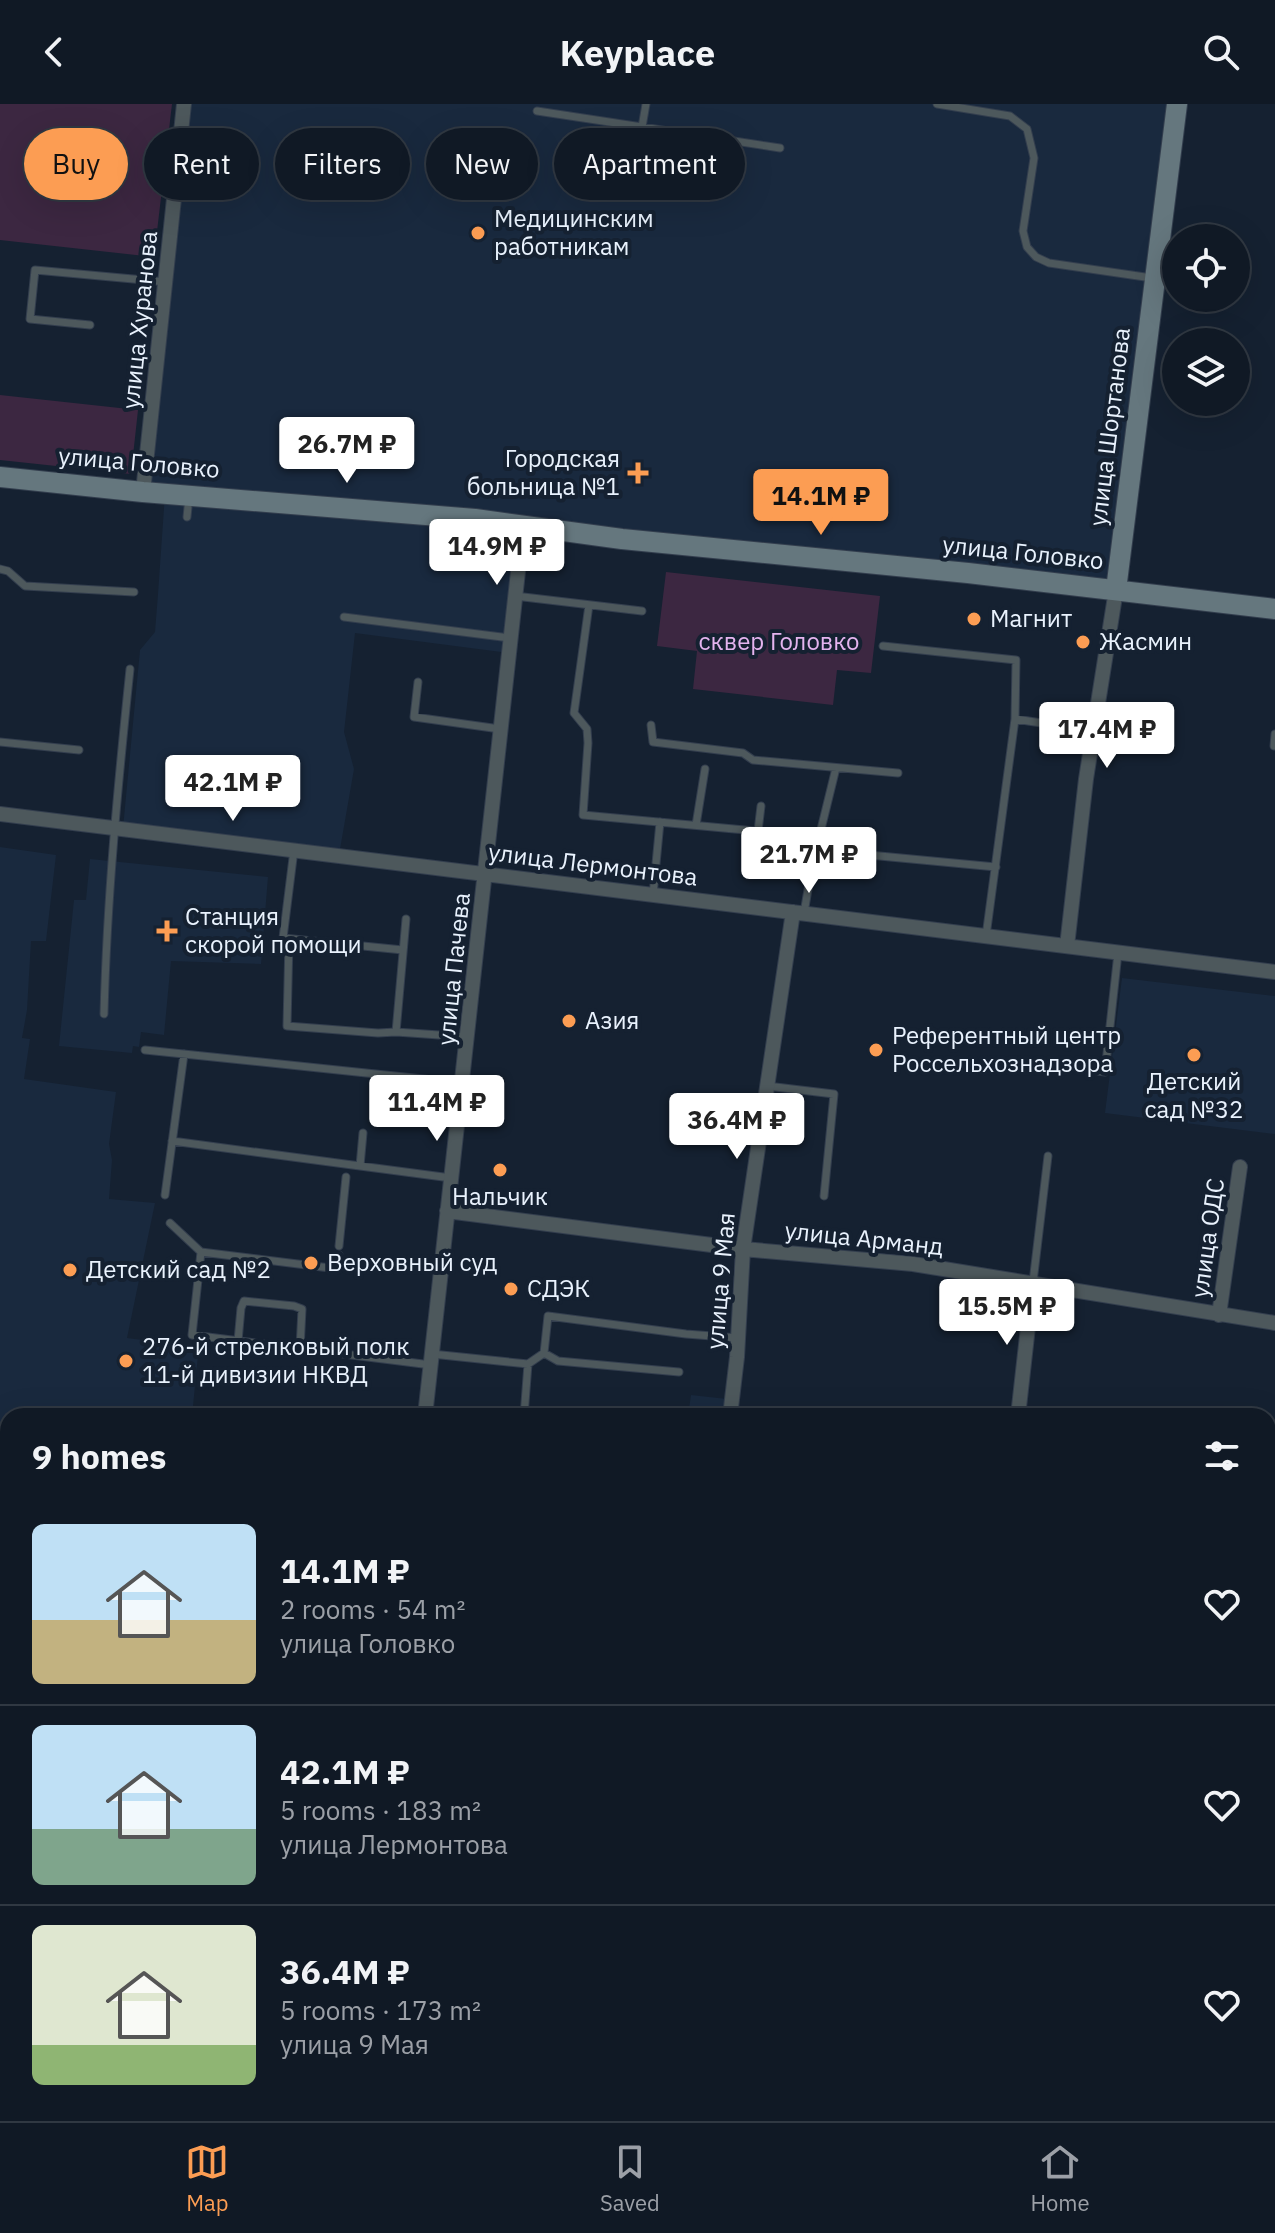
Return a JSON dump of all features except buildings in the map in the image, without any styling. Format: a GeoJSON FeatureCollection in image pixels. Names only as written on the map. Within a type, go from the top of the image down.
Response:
{"type":"FeatureCollection","features":[{"type":"Feature","properties":{"kind":"street","name":"улица Хуранова"},"geometry":{"type":"LineString","coordinates":[[143,492],[184,104]]}},
{"type":"Feature","properties":{"kind":"street","name":"улица Шортанова"},"geometry":{"type":"LineString","coordinates":[[1067,946],[1094,731],[1116,590],[1177,104]]}},
{"type":"Feature","properties":{"kind":"street","name":"улица Головко"},"geometry":{"type":"LineString","coordinates":[[0,477],[438,516],[1275,609]]}},
{"type":"Feature","properties":{"kind":"street","name":"улица Пачева"},"geometry":{"type":"LineString","coordinates":[[426,1408],[523,526]]}},
{"type":"Feature","properties":{"kind":"street","name":"улица Лермонтова"},"geometry":{"type":"LineString","coordinates":[[0,814],[1275,972]]}},
{"type":"Feature","properties":{"kind":"street","name":"улица 9 Мая"},"geometry":{"type":"LineString","coordinates":[[731,1408],[743,1249],[767,1086],[799,913]]}},
{"type":"Feature","properties":{"kind":"street","name":"улица ОДС"},"geometry":{"type":"LineString","coordinates":[[1219,1315],[1240,1167]]}},
{"type":"Feature","properties":{"kind":"street","name":"улица Арманд"},"geometry":{"type":"LineString","coordinates":[[447,1211],[743,1249],[913,1264],[1275,1323]]}},
{"type":"Feature","properties":{"kind":"street"},"geometry":{"type":"LineString","coordinates":[[1019,1408],[1033,1282]]}},
{"type":"Feature","properties":{"kind":"lane"},"geometry":{"type":"LineString","coordinates":[[642,127],[646,104]]}},
{"type":"Feature","properties":{"kind":"lane"},"geometry":{"type":"LineString","coordinates":[[937,104],[1010,116],[1027,129],[1034,158],[1023,231],[1027,247],[1036,257],[1071,268],[1154,278]]}},
{"type":"Feature","properties":{"kind":"lane"},"geometry":{"type":"LineString","coordinates":[[537,111],[780,148]]}},
{"type":"Feature","properties":{"kind":"lane"},"geometry":{"type":"LineString","coordinates":[[90,325],[30,319],[35,270],[166,282]]}},
{"type":"Feature","properties":{"kind":"lane"},"geometry":{"type":"LineString","coordinates":[[187,517],[189,495]]}},
{"type":"Feature","properties":{"kind":"lane"},"geometry":{"type":"LineString","coordinates":[[0,569],[8,571],[25,586],[134,592]]}},
{"type":"Feature","properties":{"kind":"lane"},"geometry":{"type":"LineString","coordinates":[[515,596],[642,611]]}},
{"type":"Feature","properties":{"kind":"lane"},"geometry":{"type":"LineString","coordinates":[[589,605],[574,713],[587,729],[583,815],[778,833]]}},
{"type":"Feature","properties":{"kind":"lane"},"geometry":{"type":"LineString","coordinates":[[344,617],[510,638]]}},
{"type":"Feature","properties":{"kind":"lane"},"geometry":{"type":"LineString","coordinates":[[883,646],[1016,660],[1015,719],[986,936]]}},
{"type":"Feature","properties":{"kind":"lane"},"geometry":{"type":"LineString","coordinates":[[104,1014],[113,827],[130,669]]}},
{"type":"Feature","properties":{"kind":"lane"},"geometry":{"type":"LineString","coordinates":[[418,682],[414,717],[500,729]]}},
{"type":"Feature","properties":{"kind":"lane"},"geometry":{"type":"LineString","coordinates":[[1015,719],[1094,731]]}},
{"type":"Feature","properties":{"kind":"lane"},"geometry":{"type":"LineString","coordinates":[[651,725],[653,742],[743,753],[753,760],[898,773]]}},
{"type":"Feature","properties":{"kind":"lane"},"geometry":{"type":"LineString","coordinates":[[1274,746],[1275,734]]}},
{"type":"Feature","properties":{"kind":"lane"},"geometry":{"type":"LineString","coordinates":[[0,742],[79,750]]}},
{"type":"Feature","properties":{"kind":"lane"},"geometry":{"type":"LineString","coordinates":[[799,913],[836,768]]}},
{"type":"Feature","properties":{"kind":"lane"},"geometry":{"type":"LineString","coordinates":[[696,825],[705,769]]}},
{"type":"Feature","properties":{"kind":"lane"},"geometry":{"type":"LineString","coordinates":[[758,831],[761,806]]}},
{"type":"Feature","properties":{"kind":"lane"},"geometry":{"type":"LineString","coordinates":[[653,895],[660,822]]}},
{"type":"Feature","properties":{"kind":"lane"},"geometry":{"type":"LineString","coordinates":[[294,850],[283,938],[403,950]]}},
{"type":"Feature","properties":{"kind":"lane"},"geometry":{"type":"LineString","coordinates":[[816,850],[996,867]]}},
{"type":"Feature","properties":{"kind":"lane"},"geometry":{"type":"LineString","coordinates":[[396,1032],[406,919]]}},
{"type":"Feature","properties":{"kind":"lane"},"geometry":{"type":"LineString","coordinates":[[289,939],[287,1026],[469,1037]]}},
{"type":"Feature","properties":{"kind":"lane"},"geometry":{"type":"LineString","coordinates":[[1051,1065],[1105,1072],[1118,953]]}},
{"type":"Feature","properties":{"kind":"lane"},"geometry":{"type":"LineString","coordinates":[[145,1050],[464,1083]]}},
{"type":"Feature","properties":{"kind":"lane"},"geometry":{"type":"LineString","coordinates":[[165,1195],[184,1054]]}},
{"type":"Feature","properties":{"kind":"lane"},"geometry":{"type":"LineString","coordinates":[[767,1086],[834,1094],[824,1196]]}},
{"type":"Feature","properties":{"kind":"lane"},"geometry":{"type":"LineString","coordinates":[[360,1166],[363,1133]]}},
{"type":"Feature","properties":{"kind":"lane"},"geometry":{"type":"LineString","coordinates":[[172,1141],[451,1178]]}},
{"type":"Feature","properties":{"kind":"lane"},"geometry":{"type":"LineString","coordinates":[[1033,1282],[1048,1156]]}},
{"type":"Feature","properties":{"kind":"lane"},"geometry":{"type":"LineString","coordinates":[[170,1223],[201,1252],[338,1269],[346,1177]]}},
{"type":"Feature","properties":{"kind":"lane"},"geometry":{"type":"LineString","coordinates":[[201,1252],[192,1335],[300,1349],[528,1364],[544,1353],[548,1316],[738,1338]]}},
{"type":"Feature","properties":{"kind":"lane"},"geometry":{"type":"LineString","coordinates":[[238,1341],[244,1301],[294,1306],[302,1309],[300,1349]]}},
{"type":"Feature","properties":{"kind":"lane"},"geometry":{"type":"LineString","coordinates":[[544,1353],[558,1361],[679,1372]]}},
{"type":"Feature","properties":{"kind":"lane"},"geometry":{"type":"LineString","coordinates":[[525,1408],[528,1364]]}},
{"type":"Feature","properties":{"kind":"shaded area","name":"Городская больница №1"},"geometry":{"type":"Polygon","coordinates":[[[184,104],[1177,104],[1116,590],[523,526],[509,653],[355,633],[344,732],[354,769],[339,855],[123,828],[140,650],[155,632],[165,494],[143,492],[174,200],[259,200],[259,128],[181,128],[184,104]]]}},
{"type":"Feature","properties":{"kind":"shaded area"},"geometry":{"type":"Polygon","coordinates":[[[0,847],[56,855],[46,941],[31,941],[22,1038],[30,1039],[24,1079],[116,1092],[109,1144],[112,1160],[109,1199],[155,1203],[127,1338],[199,1345],[193,1406],[206,1408],[0,1408],[0,847]]]}},
{"type":"Feature","properties":{"kind":"shaded area","name":"Станция скорой помощи"},"geometry":{"type":"Polygon","coordinates":[[[90,859],[268,877],[261,964],[171,961],[164,1035],[141,1032],[139,1047],[133,1046],[132,1053],[59,1046],[74,900],[86,900],[90,859]]]}},
{"type":"Feature","properties":{"kind":"shaded area","name":"Детский сад №32"},"geometry":{"type":"Polygon","coordinates":[[[1122,978],[1275,996],[1275,1134],[1105,1113],[1122,978]]]}},
{"type":"Feature","properties":{"kind":"shaded area"},"geometry":{"type":"Polygon","coordinates":[[[691,1395],[727,1399],[726,1408],[689,1408],[691,1395]]]}},
{"type":"Feature","properties":{"kind":"green space"},"geometry":{"type":"Polygon","coordinates":[[[0,104],[172,104],[169,128],[144,128],[144,200],[161,200],[154,257],[0,240],[0,104]]]}},
{"type":"Feature","properties":{"kind":"green space"},"geometry":{"type":"Polygon","coordinates":[[[0,395],[138,410],[131,474],[0,460],[0,395]]]}},
{"type":"Feature","properties":{"kind":"green space","name":"сквер Головко"},"geometry":{"type":"Polygon","coordinates":[[[666,572],[880,596],[871,673],[837,670],[833,705],[693,689],[697,651],[657,646],[666,572]]]}},
{"type":"Feature","properties":{"kind":"place","name":"Медицинским работникам"},"geometry":{"type":"Point","coordinates":[478,233]}},
{"type":"Feature","properties":{"kind":"place","name":"Городская больница №1"},"geometry":{"type":"Point","coordinates":[638,473]}},
{"type":"Feature","properties":{"kind":"place","name":"Магнит"},"geometry":{"type":"Point","coordinates":[974,619]}},
{"type":"Feature","properties":{"kind":"place","name":"Жасмин"},"geometry":{"type":"Point","coordinates":[1083,642]}},
{"type":"Feature","properties":{"kind":"place","name":"Станция скорой помощи"},"geometry":{"type":"Point","coordinates":[167,931]}},
{"type":"Feature","properties":{"kind":"place","name":"Азия"},"geometry":{"type":"Point","coordinates":[569,1021]}},
{"type":"Feature","properties":{"kind":"place","name":"Референтный центр Россельхознадзора"},"geometry":{"type":"Point","coordinates":[876,1050]}},
{"type":"Feature","properties":{"kind":"place","name":"Детский сад №32"},"geometry":{"type":"Point","coordinates":[1194,1055]}},
{"type":"Feature","properties":{"kind":"place","name":"Нальчик"},"geometry":{"type":"Point","coordinates":[500,1170]}},
{"type":"Feature","properties":{"kind":"place","name":"Верховный суд"},"geometry":{"type":"Point","coordinates":[311,1263]}},
{"type":"Feature","properties":{"kind":"place","name":"Детский сад №2"},"geometry":{"type":"Point","coordinates":[70,1270]}},
{"type":"Feature","properties":{"kind":"place","name":"СДЭК"},"geometry":{"type":"Point","coordinates":[511,1289]}},
{"type":"Feature","properties":{"kind":"place","name":"276-й стрелковый полк 11-й дивизии НКВД"},"geometry":{"type":"Point","coordinates":[126,1361]}}]}
